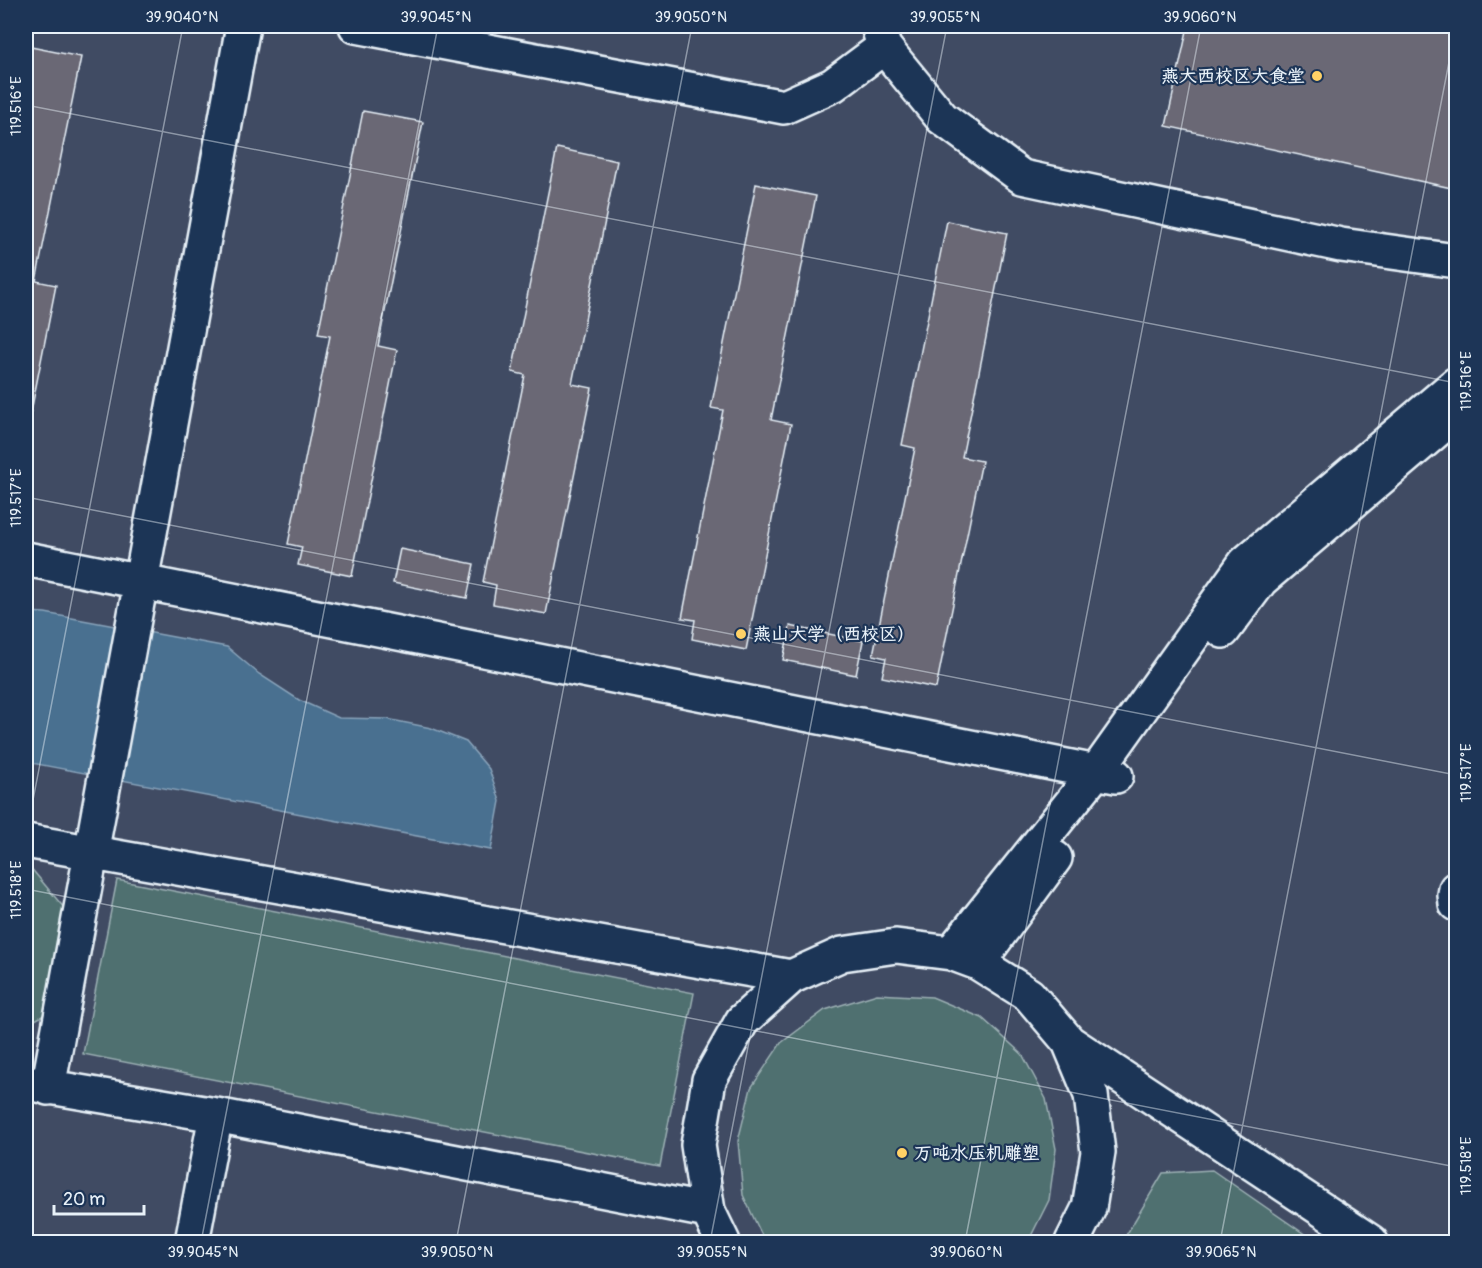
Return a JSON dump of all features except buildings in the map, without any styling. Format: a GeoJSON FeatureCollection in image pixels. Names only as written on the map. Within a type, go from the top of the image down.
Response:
{"type":"FeatureCollection","features":[{"type":"Feature","properties":{"kind":"street"},"geometry":{"type":"LineString","coordinates":[[243,26],[91,853],[37,1085],[216,1115],[708,1211]]}},
{"type":"Feature","properties":{"kind":"street"},"geometry":{"type":"LineString","coordinates":[[356,26],[784,106],[833,86],[881,36],[942,118],[1022,177],[1341,245],[1456,261]]}},
{"type":"Feature","properties":{"kind":"street"},"geometry":{"type":"LineString","coordinates":[[1106,774],[1245,563],[1456,384]]}},
{"type":"Feature","properties":{"kind":"street"},"geometry":{"type":"LineString","coordinates":[[964,958],[1106,774],[1261,580],[1456,414]]}},
{"type":"Feature","properties":{"kind":"street"},"geometry":{"type":"LineString","coordinates":[[26,559],[1106,774]]}},
{"type":"Feature","properties":{"kind":"street"},"geometry":{"type":"LineString","coordinates":[[26,841],[791,977]]}},
{"type":"Feature","properties":{"kind":"street"},"geometry":{"type":"LineString","coordinates":[[1456,889],[1456,904]]}},
{"type":"Feature","properties":{"kind":"street"},"geometry":{"type":"LineString","coordinates":[[723,1242],[708,1211],[698,1145],[709,1080],[742,1022],[791,977],[842,954],[896,946],[964,958],[1029,995],[1069,1042],[1371,1242]]}},
{"type":"Feature","properties":{"kind":"street"},"geometry":{"type":"LineString","coordinates":[[1069,1042],[1091,1095],[1098,1152],[1089,1208],[1072,1242]]}},
{"type":"Feature","properties":{"kind":"street"},"geometry":{"type":"LineString","coordinates":[[192,1242],[216,1115]]}},
{"type":"Feature","properties":{"kind":"shaded area","name":"燕山大学（西校区）"},"geometry":{"type":"Polygon","coordinates":[[[26,26],[1456,26],[1456,1242],[26,1242],[26,26]]]}},
{"type":"Feature","properties":{"kind":"shaded area"},"geometry":{"type":"Polygon","coordinates":[[[26,612],[45,613],[227,647],[259,674],[299,700],[339,718],[387,719],[431,728],[466,742],[489,769],[500,801],[491,850],[26,762],[26,612]]]}},
{"type":"Feature","properties":{"kind":"green space"},"geometry":{"type":"Polygon","coordinates":[[[26,865],[65,909],[44,1015],[26,1025],[26,865]]]}},
{"type":"Feature","properties":{"kind":"green space"},"geometry":{"type":"Polygon","coordinates":[[[117,880],[694,993],[660,1166],[83,1054],[117,880]]]}},
{"type":"Feature","properties":{"kind":"green space"},"geometry":{"type":"Polygon","coordinates":[[[877,994],[932,997],[982,1018],[1022,1054],[1046,1099],[1056,1149],[1049,1200],[1028,1242],[765,1242],[743,1195],[738,1141],[751,1088],[781,1043],[825,1010],[877,994]]]}},
{"type":"Feature","properties":{"kind":"green space"},"geometry":{"type":"Polygon","coordinates":[[[1212,1170],[1316,1242],[1122,1242],[1163,1173],[1212,1170]]]}},
{"type":"Feature","properties":{"kind":"place","name":"燕大西校区大食堂"},"geometry":{"type":"Point","coordinates":[1317,76]}},
{"type":"Feature","properties":{"kind":"place","name":"燕山大学（西校区）"},"geometry":{"type":"Point","coordinates":[741,634]}},
{"type":"Feature","properties":{"kind":"place","name":"万吨水压机雕塑"},"geometry":{"type":"Point","coordinates":[902,1153]}}]}
